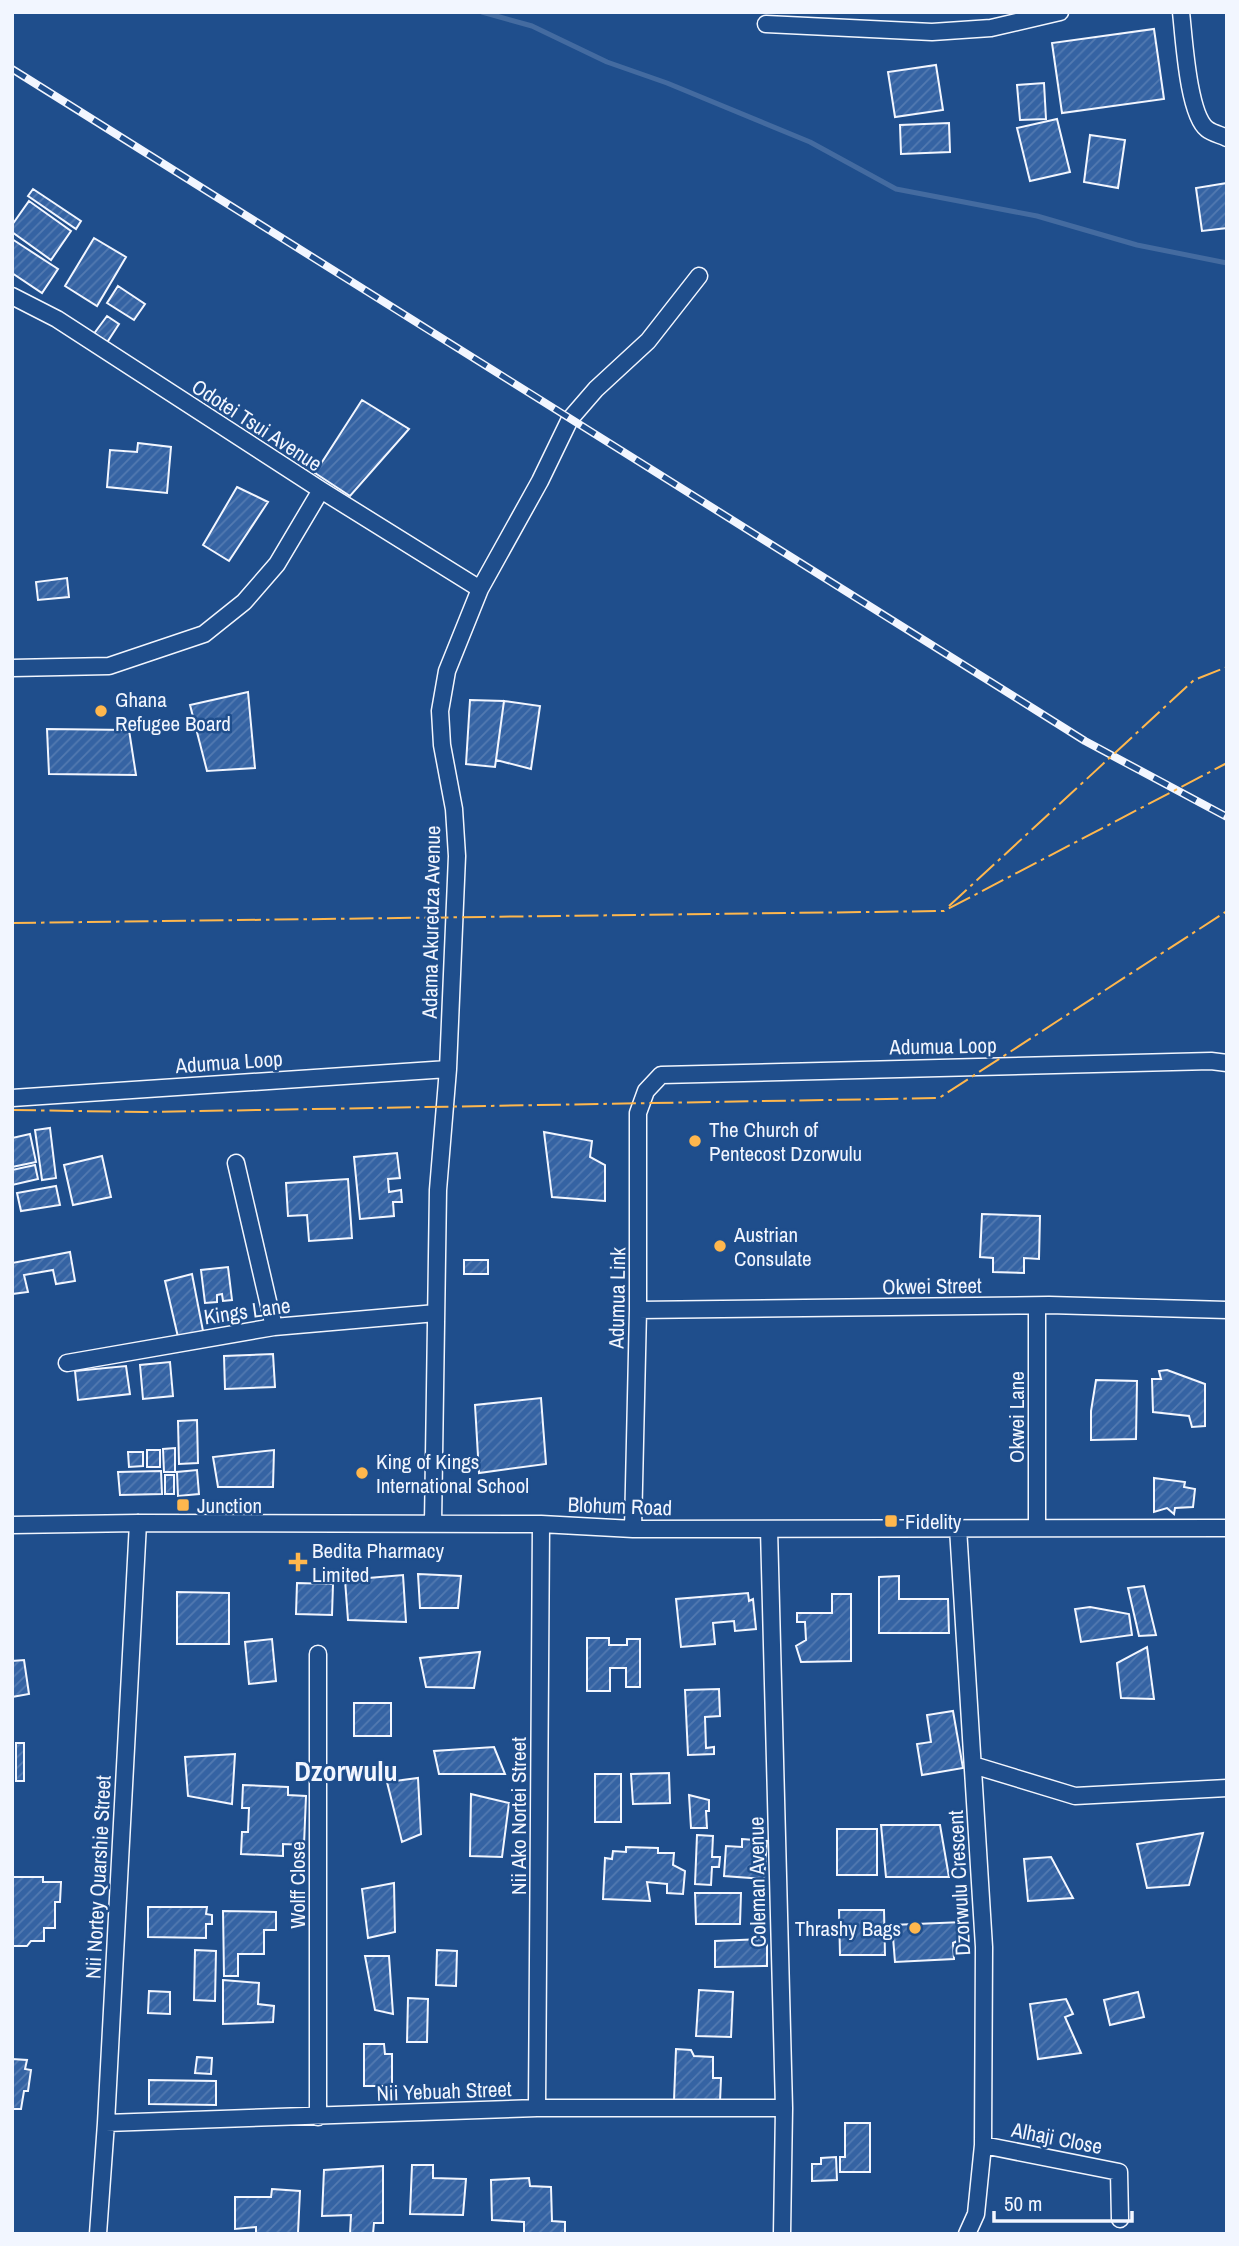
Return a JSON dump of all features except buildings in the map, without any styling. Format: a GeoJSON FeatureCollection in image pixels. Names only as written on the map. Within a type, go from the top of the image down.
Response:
{"type":"FeatureCollection","features":[{"type":"Feature","properties":{"kind":"street"},"geometry":{"type":"LineString","coordinates":[[766,24],[932,32],[991,28],[1060,12]]}},
{"type":"Feature","properties":{"kind":"street"},"geometry":{"type":"LineString","coordinates":[[1181,12],[1192,100],[1200,121],[1207,130],[1227,138]]}},
{"type":"Feature","properties":{"kind":"street","name":"Adama Akuredza Avenue"},"geometry":{"type":"LineString","coordinates":[[433,1524],[438,1190],[448,1069],[457,856],[454,809],[442,745],[440,710],[447,671],[480,589],[540,481],[570,419],[596,389],[648,341],[699,276]]}},
{"type":"Feature","properties":{"kind":"street","name":"Odotei Tsui Avenue"},"geometry":{"type":"LineString","coordinates":[[12,296],[57,319],[480,589]]}},
{"type":"Feature","properties":{"kind":"street"},"geometry":{"type":"LineString","coordinates":[[12,668],[109,666],[204,634],[244,602],[276,564],[321,490]]}},
{"type":"Feature","properties":{"kind":"street","name":"Adumua Loop"},"geometry":{"type":"LineString","coordinates":[[661,1075],[1211,1061],[1227,1063]]}},
{"type":"Feature","properties":{"kind":"street","name":"Adumua Loop"},"geometry":{"type":"LineString","coordinates":[[12,1098],[448,1069]]}},
{"type":"Feature","properties":{"kind":"street","name":"Adumua Link"},"geometry":{"type":"LineString","coordinates":[[633,1529],[638,1310],[638,1113],[646,1091],[661,1075]]}},
{"type":"Feature","properties":{"kind":"street"},"geometry":{"type":"LineString","coordinates":[[236,1163],[274,1327]]}},
{"type":"Feature","properties":{"kind":"street","name":"Okwei Street"},"geometry":{"type":"LineString","coordinates":[[638,1310],[1037,1306],[1227,1310]]}},
{"type":"Feature","properties":{"kind":"street","name":"Okwei Lane"},"geometry":{"type":"LineString","coordinates":[[1037,1306],[1037,1528]]}},
{"type":"Feature","properties":{"kind":"street","name":"Kings Lane"},"geometry":{"type":"LineString","coordinates":[[67,1363],[274,1327],[436,1313]]}},
{"type":"Feature","properties":{"kind":"street","name":"Nii Nortey Quarshie Street"},"geometry":{"type":"LineString","coordinates":[[98,2234],[138,1523]]}},
{"type":"Feature","properties":{"kind":"street","name":"Blohum Road"},"geometry":{"type":"LineString","coordinates":[[12,1525],[541,1524],[633,1529],[1227,1528]]}},
{"type":"Feature","properties":{"kind":"street","name":"Nii Ako Nortei Street"},"geometry":{"type":"LineString","coordinates":[[537,2108],[541,1524]]}},
{"type":"Feature","properties":{"kind":"street","name":"Dzorwulu Crescent"},"geometry":{"type":"LineString","coordinates":[[958,1528],[984,1947],[984,2145],[976,2214],[967,2234]]}},
{"type":"Feature","properties":{"kind":"street","name":"Coleman Avenue"},"geometry":{"type":"LineString","coordinates":[[769,1529],[784,2108],[782,2234]]}},
{"type":"Feature","properties":{"kind":"street","name":"Wolff Close"},"geometry":{"type":"LineString","coordinates":[[318,1654],[318,2117]]}},
{"type":"Feature","properties":{"kind":"street"},"geometry":{"type":"LineString","coordinates":[[973,1765],[1075,1796],[1227,1788]]}},
{"type":"Feature","properties":{"kind":"street","name":"Nii Yebuah Street"},"geometry":{"type":"LineString","coordinates":[[106,2123],[537,2108],[784,2108]]}},
{"type":"Feature","properties":{"kind":"street","name":"Alhaji Close"},"geometry":{"type":"LineString","coordinates":[[984,2145],[1119,2172],[1120,2219]]}},
{"type":"Feature","properties":{"kind":"street"},"geometry":{"type":"LineString","coordinates":[[976,2214],[984,2234]]}},
{"type":"Feature","properties":{"kind":"waterway"},"geometry":{"type":"LineString","coordinates":[[482,12],[532,26],[607,62],[667,83],[810,142],[896,189],[1037,216],[1137,245],[1227,263]]}},
{"type":"Feature","properties":{"kind":"railway"},"geometry":{"type":"LineString","coordinates":[[12,69],[1085,741],[1227,817]]}},
{"type":"Feature","properties":{"kind":"power"},"geometry":{"type":"LineString","coordinates":[[949,906],[1194,680],[1227,667]]}},
{"type":"Feature","properties":{"kind":"power"},"geometry":{"type":"LineString","coordinates":[[12,923],[944,911],[1227,763]]}},
{"type":"Feature","properties":{"kind":"power"},"geometry":{"type":"LineString","coordinates":[[12,1110],[145,1112],[939,1098],[1227,911]]}},
{"type":"Feature","properties":{"kind":"place","name":"Ghana Refugee Board"},"geometry":{"type":"Point","coordinates":[101,711]}},
{"type":"Feature","properties":{"kind":"place","name":"The Church of Pentecost Dzorwulu"},"geometry":{"type":"Point","coordinates":[695,1141]}},
{"type":"Feature","properties":{"kind":"place","name":"Austrian Consulate"},"geometry":{"type":"Point","coordinates":[720,1246]}},
{"type":"Feature","properties":{"kind":"place","name":"King of Kings International School"},"geometry":{"type":"Point","coordinates":[362,1473]}},
{"type":"Feature","properties":{"kind":"place","name":"Junction"},"geometry":{"type":"Point","coordinates":[183,1505]}},
{"type":"Feature","properties":{"kind":"place","name":"Fidelity"},"geometry":{"type":"Point","coordinates":[891,1521]}},
{"type":"Feature","properties":{"kind":"place","name":"Bedita Pharmacy Limited"},"geometry":{"type":"Point","coordinates":[298,1562]}},
{"type":"Feature","properties":{"kind":"place","name":"Thrashy Bags"},"geometry":{"type":"Point","coordinates":[915,1928]}},
{"type":"Feature","properties":{"kind":"district","name":"Dzorwulu"},"geometry":{"type":"Point","coordinates":[346,1771]}}]}
